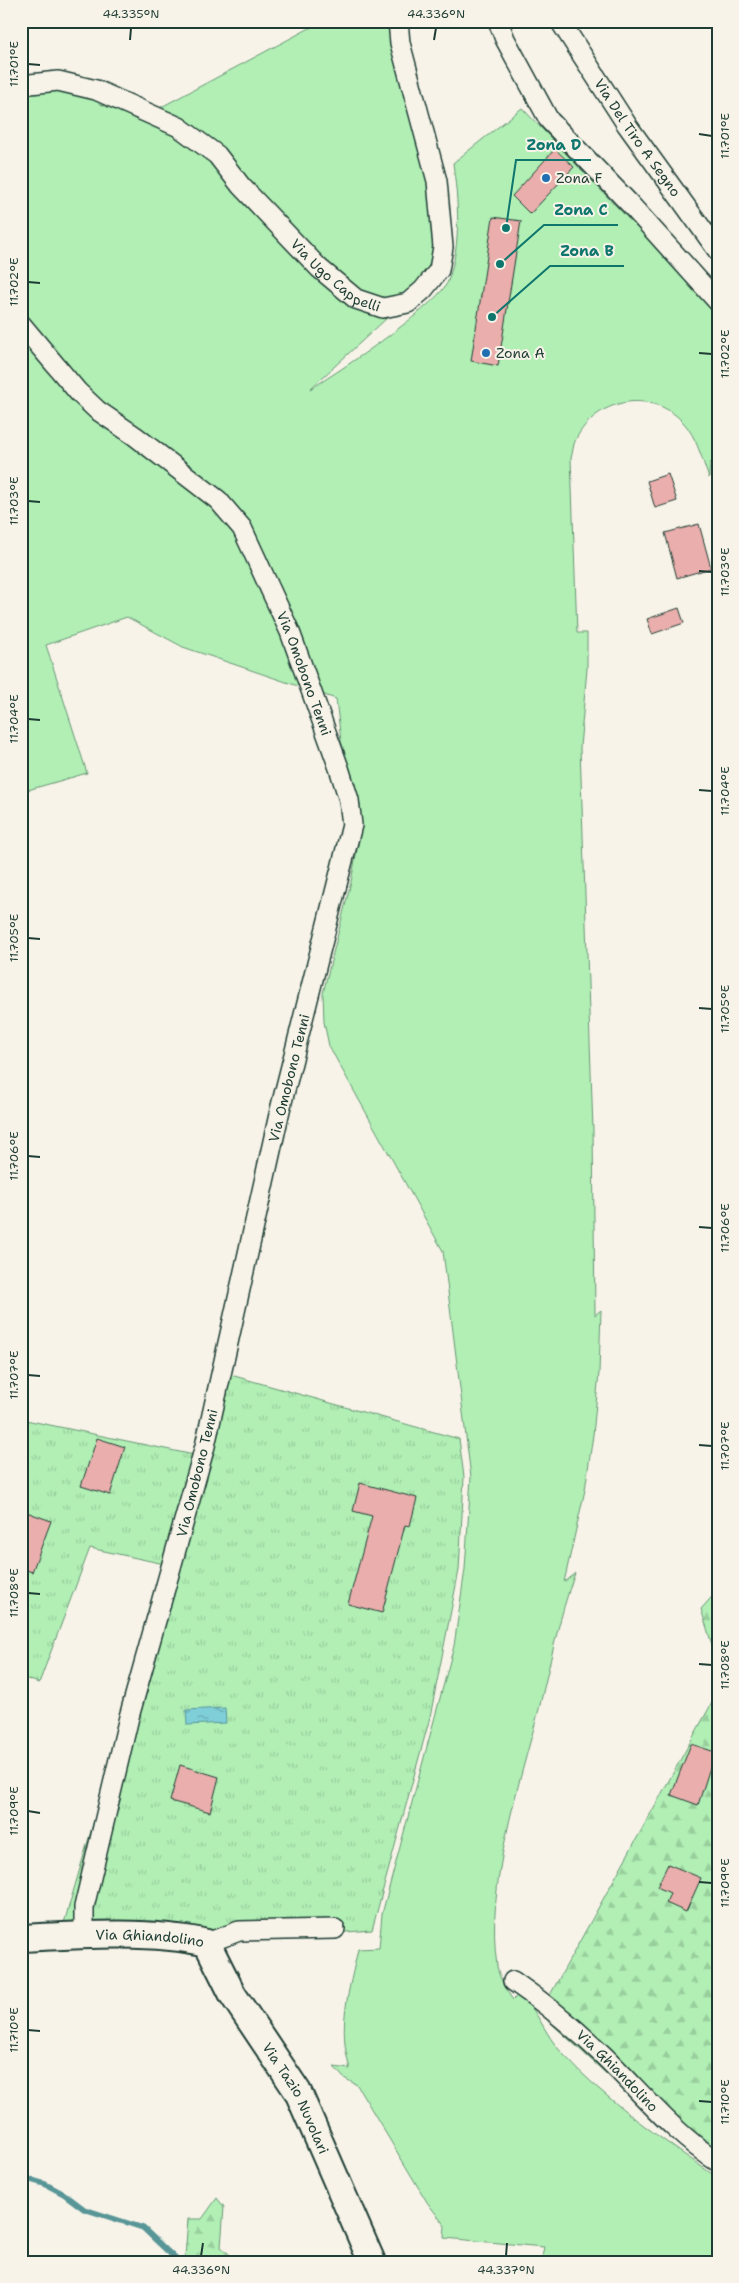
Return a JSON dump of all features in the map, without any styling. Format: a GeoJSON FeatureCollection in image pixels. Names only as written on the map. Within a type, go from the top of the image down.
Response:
{"type":"FeatureCollection","features":[{"type":"Feature","properties":{"kind":"street","name":"Via Ugo Cappelli"},"geometry":{"type":"LineString","coordinates":[[23,87],[58,81],[96,90],[180,127],[217,155],[241,186],[319,268],[356,299],[383,308],[408,303],[423,290],[439,270],[443,247],[437,181],[400,43],[398,21]]}},
{"type":"Feature","properties":{"kind":"street"},"geometry":{"type":"LineString","coordinates":[[490,21],[505,39]]}},
{"type":"Feature","properties":{"kind":"street"},"geometry":{"type":"LineString","coordinates":[[498,21],[505,39],[550,120],[629,203],[718,302]]}},
{"type":"Feature","properties":{"kind":"street","name":"Via Del Tiro A Segno"},"geometry":{"type":"LineString","coordinates":[[560,21],[627,125],[718,251]]}},
{"type":"Feature","properties":{"kind":"street","name":"Via Omobono Tenni"},"geometry":{"type":"LineString","coordinates":[[21,324],[78,392],[97,410],[135,436],[218,500],[242,528],[290,632],[339,768],[349,800],[352,825],[280,1110],[205,1446],[129,1717],[84,1907],[84,1935]]}},
{"type":"Feature","properties":{"kind":"street","name":"Via Ghiandolino"},"geometry":{"type":"LineString","coordinates":[[21,1938],[84,1935],[187,1938],[207,1943],[238,1931],[335,1929]]}},
{"type":"Feature","properties":{"kind":"street","name":"Via Tazio Nuvolari"},"geometry":{"type":"LineString","coordinates":[[207,1943],[233,1995],[298,2092],[372,2262]]}},
{"type":"Feature","properties":{"kind":"street","name":"Via Ghiandolino"},"geometry":{"type":"LineString","coordinates":[[513,1981],[555,2011],[604,2056],[667,2121],[718,2162]]}},
{"type":"Feature","properties":{"kind":"green space"},"geometry":{"type":"Polygon","coordinates":[[[323,21],[396,21],[443,247],[439,270],[310,389],[342,369],[408,322],[441,292],[448,281],[457,237],[458,222],[453,163],[522,108],[718,312],[718,325],[711,325],[718,332],[718,472],[710,462],[709,478],[696,442],[683,422],[670,411],[656,405],[641,402],[625,402],[597,414],[585,425],[576,439],[571,458],[577,633],[587,633],[587,669],[580,747],[593,1130],[595,1315],[601,1310],[599,1373],[585,1490],[564,1582],[575,1573],[559,1624],[506,1836],[496,1903],[495,1935],[498,1970],[503,1984],[513,2000],[520,1993],[532,2007],[556,2046],[598,2088],[656,2135],[718,2178],[718,2262],[541,2262],[544,2247],[444,2238],[445,2226],[427,2202],[357,2085],[344,2078],[334,2067],[350,2069],[344,2038],[344,2023],[358,1949],[379,1948],[382,1914],[454,1646],[465,1569],[471,1477],[443,1251],[329,1046],[324,1022],[323,993],[351,882],[361,828],[360,804],[341,741],[336,699],[183,647],[127,617],[46,645],[87,773],[21,792],[21,341],[30,335],[21,322],[21,90],[58,81],[150,113],[323,21]]]}},
{"type":"Feature","properties":{"kind":"green space"},"geometry":{"type":"Polygon","coordinates":[[[220,1372],[459,1439],[464,1477],[459,1570],[430,1717],[372,1930],[207,1943],[64,1923],[169,1565],[90,1548],[39,1683],[21,1677],[21,1419],[199,1456],[220,1372]]]}},
{"type":"Feature","properties":{"kind":"green space"},"geometry":{"type":"Polygon","coordinates":[[[718,1590],[718,1664],[701,1609],[718,1590]]]}},
{"type":"Feature","properties":{"kind":"green space"},"geometry":{"type":"Polygon","coordinates":[[[718,1692],[718,2166],[670,2132],[540,2013],[718,1692]]]}},
{"type":"Feature","properties":{"kind":"green space"},"geometry":{"type":"Polygon","coordinates":[[[217,2198],[224,2207],[221,2247],[238,2262],[169,2262],[185,2257],[188,2219],[202,2219],[217,2198]]]}},
{"type":"Feature","properties":{"kind":"water"},"geometry":{"type":"Polygon","coordinates":[[[225,1708],[226,1723],[187,1725],[186,1710],[225,1708]]]}},
{"type":"Feature","properties":{"kind":"building"},"geometry":{"type":"Polygon","coordinates":[[[555,149],[574,167],[530,214],[512,196],[555,149]]]}},
{"type":"Feature","properties":{"kind":"building"},"geometry":{"type":"Polygon","coordinates":[[[493,217],[521,221],[498,366],[471,361],[493,217]]]}},
{"type":"Feature","properties":{"kind":"building"},"geometry":{"type":"Polygon","coordinates":[[[668,474],[677,501],[655,508],[647,481],[668,474]]]}},
{"type":"Feature","properties":{"kind":"building"},"geometry":{"type":"Polygon","coordinates":[[[699,524],[711,568],[677,578],[665,533],[699,524]]]}},
{"type":"Feature","properties":{"kind":"building"},"geometry":{"type":"Polygon","coordinates":[[[679,608],[684,623],[652,634],[647,619],[679,608]]]}},
{"type":"Feature","properties":{"kind":"building"},"geometry":{"type":"Polygon","coordinates":[[[97,1438],[125,1447],[110,1495],[81,1486],[97,1438]]]}},
{"type":"Feature","properties":{"kind":"building"},"geometry":{"type":"Polygon","coordinates":[[[360,1483],[417,1498],[410,1526],[405,1525],[382,1613],[348,1604],[372,1516],[353,1511],[360,1483]]]}},
{"type":"Feature","properties":{"kind":"building"},"geometry":{"type":"Polygon","coordinates":[[[21,1510],[51,1521],[32,1572],[21,1568],[21,1510]]]}},
{"type":"Feature","properties":{"kind":"building"},"geometry":{"type":"Polygon","coordinates":[[[691,1744],[715,1752],[698,1805],[671,1795],[691,1744]]]}},
{"type":"Feature","properties":{"kind":"building"},"geometry":{"type":"Polygon","coordinates":[[[180,1765],[219,1777],[210,1812],[170,1801],[180,1765]]]}},
{"type":"Feature","properties":{"kind":"building"},"geometry":{"type":"Polygon","coordinates":[[[668,1864],[701,1878],[686,1912],[666,1903],[670,1893],[657,1887],[668,1864]]]}},
{"type":"Feature","properties":{"kind":"waterway"},"geometry":{"type":"LineString","coordinates":[[21,2177],[45,2184],[64,2194],[84,2209],[143,2228],[179,2262]]}},
{"type":"Feature","properties":{"kind":"place","name":"Zona F"},"geometry":{"type":"Point","coordinates":[546,178]}},
{"type":"Feature","properties":{"kind":"place","name":"Zona D"},"geometry":{"type":"Point","coordinates":[506,228]}},
{"type":"Feature","properties":{"kind":"place","name":"Zona C"},"geometry":{"type":"Point","coordinates":[500,264]}},
{"type":"Feature","properties":{"kind":"place","name":"Zona B"},"geometry":{"type":"Point","coordinates":[492,317]}},
{"type":"Feature","properties":{"kind":"place","name":"Zona A"},"geometry":{"type":"Point","coordinates":[486,353]}}]}
